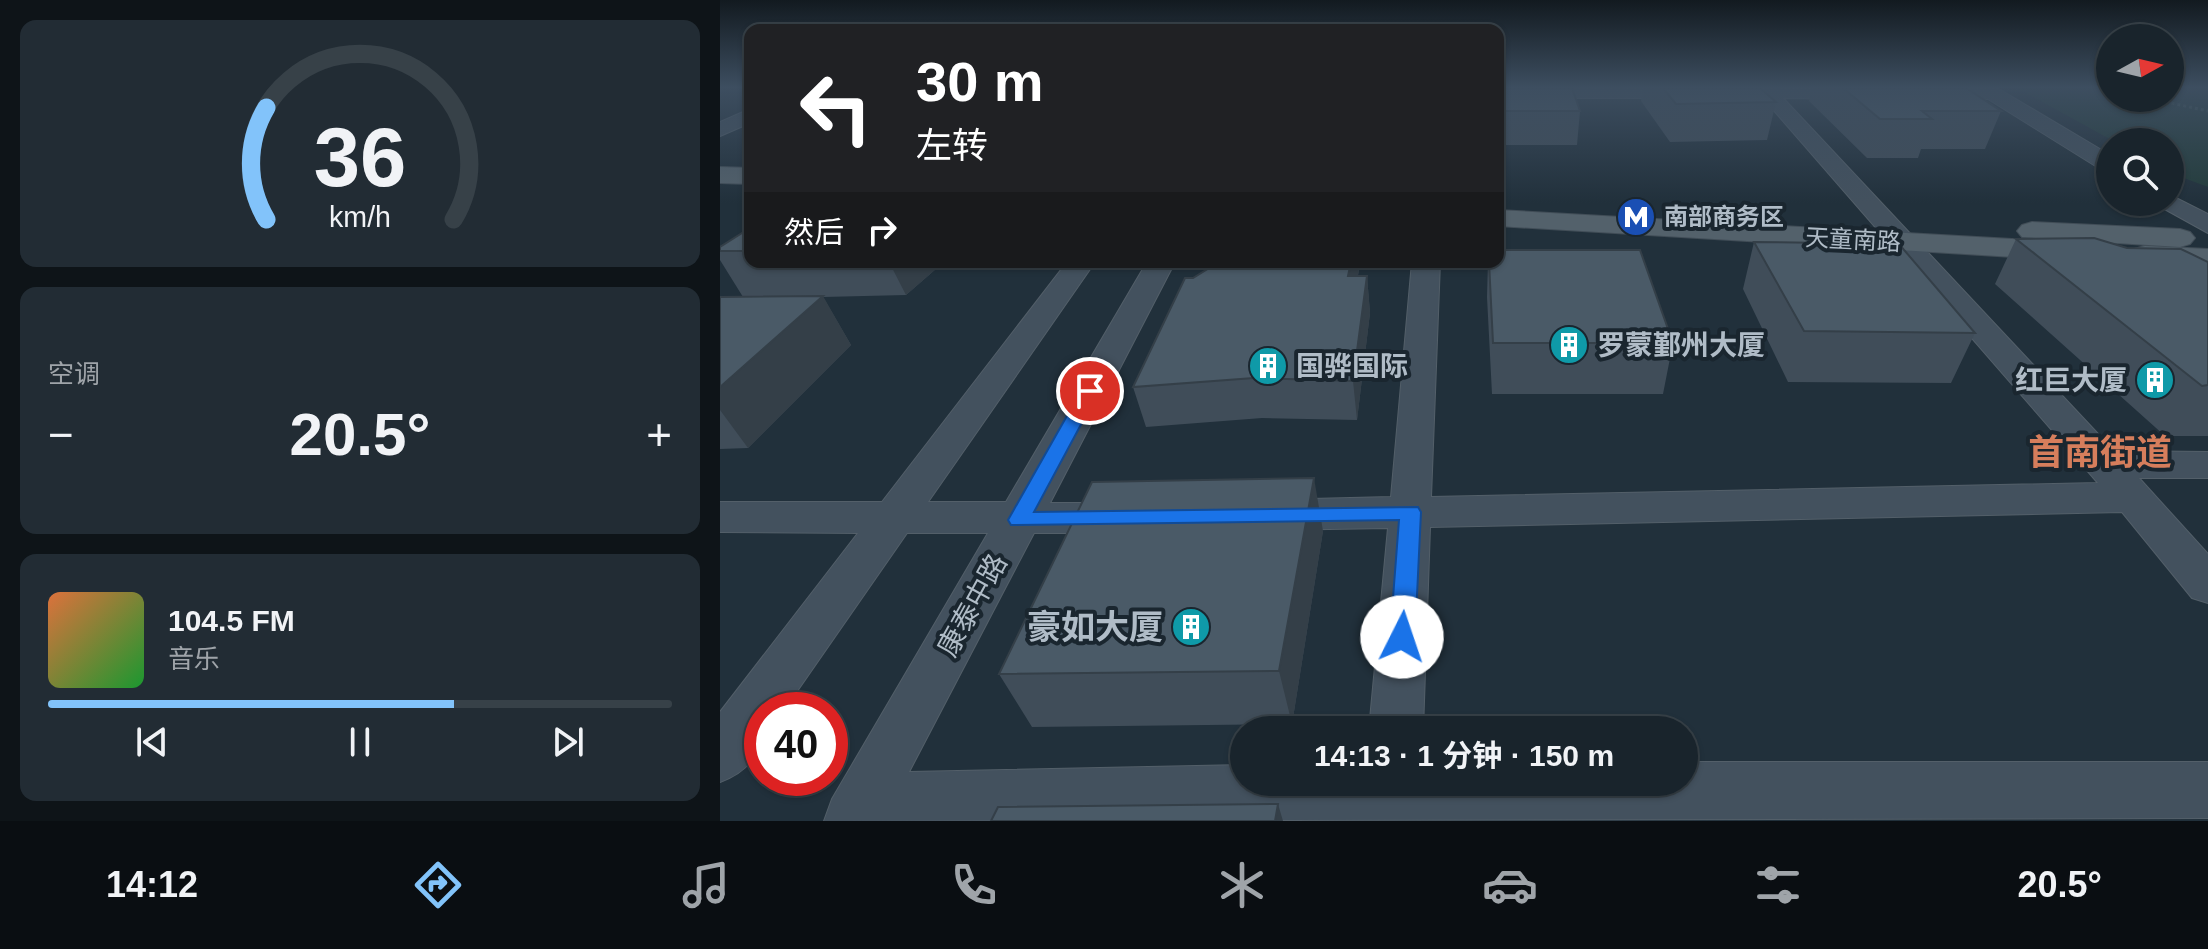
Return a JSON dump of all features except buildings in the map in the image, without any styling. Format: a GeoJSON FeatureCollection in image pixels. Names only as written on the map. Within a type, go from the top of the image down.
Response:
{"type":"FeatureCollection","features":[{"type":"Feature","properties":{"kind":"main road"},"geometry":{"type":"LineString","coordinates":[[720,159],[744,161]]}},
{"type":"Feature","properties":{"kind":"main road"},"geometry":{"type":"LineString","coordinates":[[720,175],[744,176]]}},
{"type":"Feature","properties":{"kind":"main road","name":"天童南路"},"geometry":{"type":"LineString","coordinates":[[1504,202],[2208,258]]}},
{"type":"Feature","properties":{"kind":"main road","name":"天童南路"},"geometry":{"type":"LineString","coordinates":[[1504,218],[1896,234],[2208,239]]}},
{"type":"Feature","properties":{"kind":"street"},"geometry":{"type":"LineString","coordinates":[[1799,126],[2104,464],[2208,585]]}},
{"type":"Feature","properties":{"kind":"street"},"geometry":{"type":"LineString","coordinates":[[2050,126],[2096,156]]}},
{"type":"Feature","properties":{"kind":"street"},"geometry":{"type":"LineString","coordinates":[[2064,126],[2096,143]]}},
{"type":"Feature","properties":{"kind":"street"},"geometry":{"type":"LineString","coordinates":[[2184,193],[2208,206]]}},
{"type":"Feature","properties":{"kind":"street"},"geometry":{"type":"LineString","coordinates":[[2184,210],[2208,225]]}},
{"type":"Feature","properties":{"kind":"street"},"geometry":{"type":"LineString","coordinates":[[720,756],[1077,268]]}},
{"type":"Feature","properties":{"kind":"street","name":"康泰中路"},"geometry":{"type":"LineString","coordinates":[[857,812],[1158,268]]}},
{"type":"Feature","properties":{"kind":"street"},"geometry":{"type":"LineString","coordinates":[[1397,716],[1426,268]]}},
{"type":"Feature","properties":{"kind":"street"},"geometry":{"type":"LineString","coordinates":[[2104,464],[2208,465]]}},
{"type":"Feature","properties":{"kind":"street"},"geometry":{"type":"LineString","coordinates":[[1238,515],[2130,497]]}},
{"type":"Feature","properties":{"kind":"street"},"geometry":{"type":"LineString","coordinates":[[720,517],[1019,520],[1160,517]]}},
{"type":"Feature","properties":{"kind":"street"},"geometry":{"type":"LineString","coordinates":[[857,812],[1392,798],[2208,790]]}},
{"type":"Feature","properties":{"kind":"green space"},"geometry":{"type":"Polygon","coordinates":[[[2087,126],[2208,126],[2208,187],[2184,178],[2184,128],[2096,128],[2096,132],[2087,126]]]}},
{"type":"Feature","properties":{"kind":"place","name":"南部商务区"},"geometry":{"type":"Point","coordinates":[1636,217]}},
{"type":"Feature","properties":{"kind":"place","name":"罗蒙鄞州大厦"},"geometry":{"type":"Point","coordinates":[1569,345]}},
{"type":"Feature","properties":{"kind":"place","name":"国骅国际"},"geometry":{"type":"Point","coordinates":[1268,366]}},
{"type":"Feature","properties":{"kind":"place","name":"红巨大厦"},"geometry":{"type":"Point","coordinates":[2155,380]}},
{"type":"Feature","properties":{"kind":"place","name":"豪如大厦"},"geometry":{"type":"Point","coordinates":[1191,627]}},
{"type":"Feature","properties":{"kind":"district","name":"首南街道"},"geometry":{"type":"Point","coordinates":[2100,452]}},
{"type":"Feature","properties":{"kind":"route"},"geometry":{"type":"LineString","coordinates":[[1090,391],[1019,520],[1410,512],[1402,637]]}}]}
